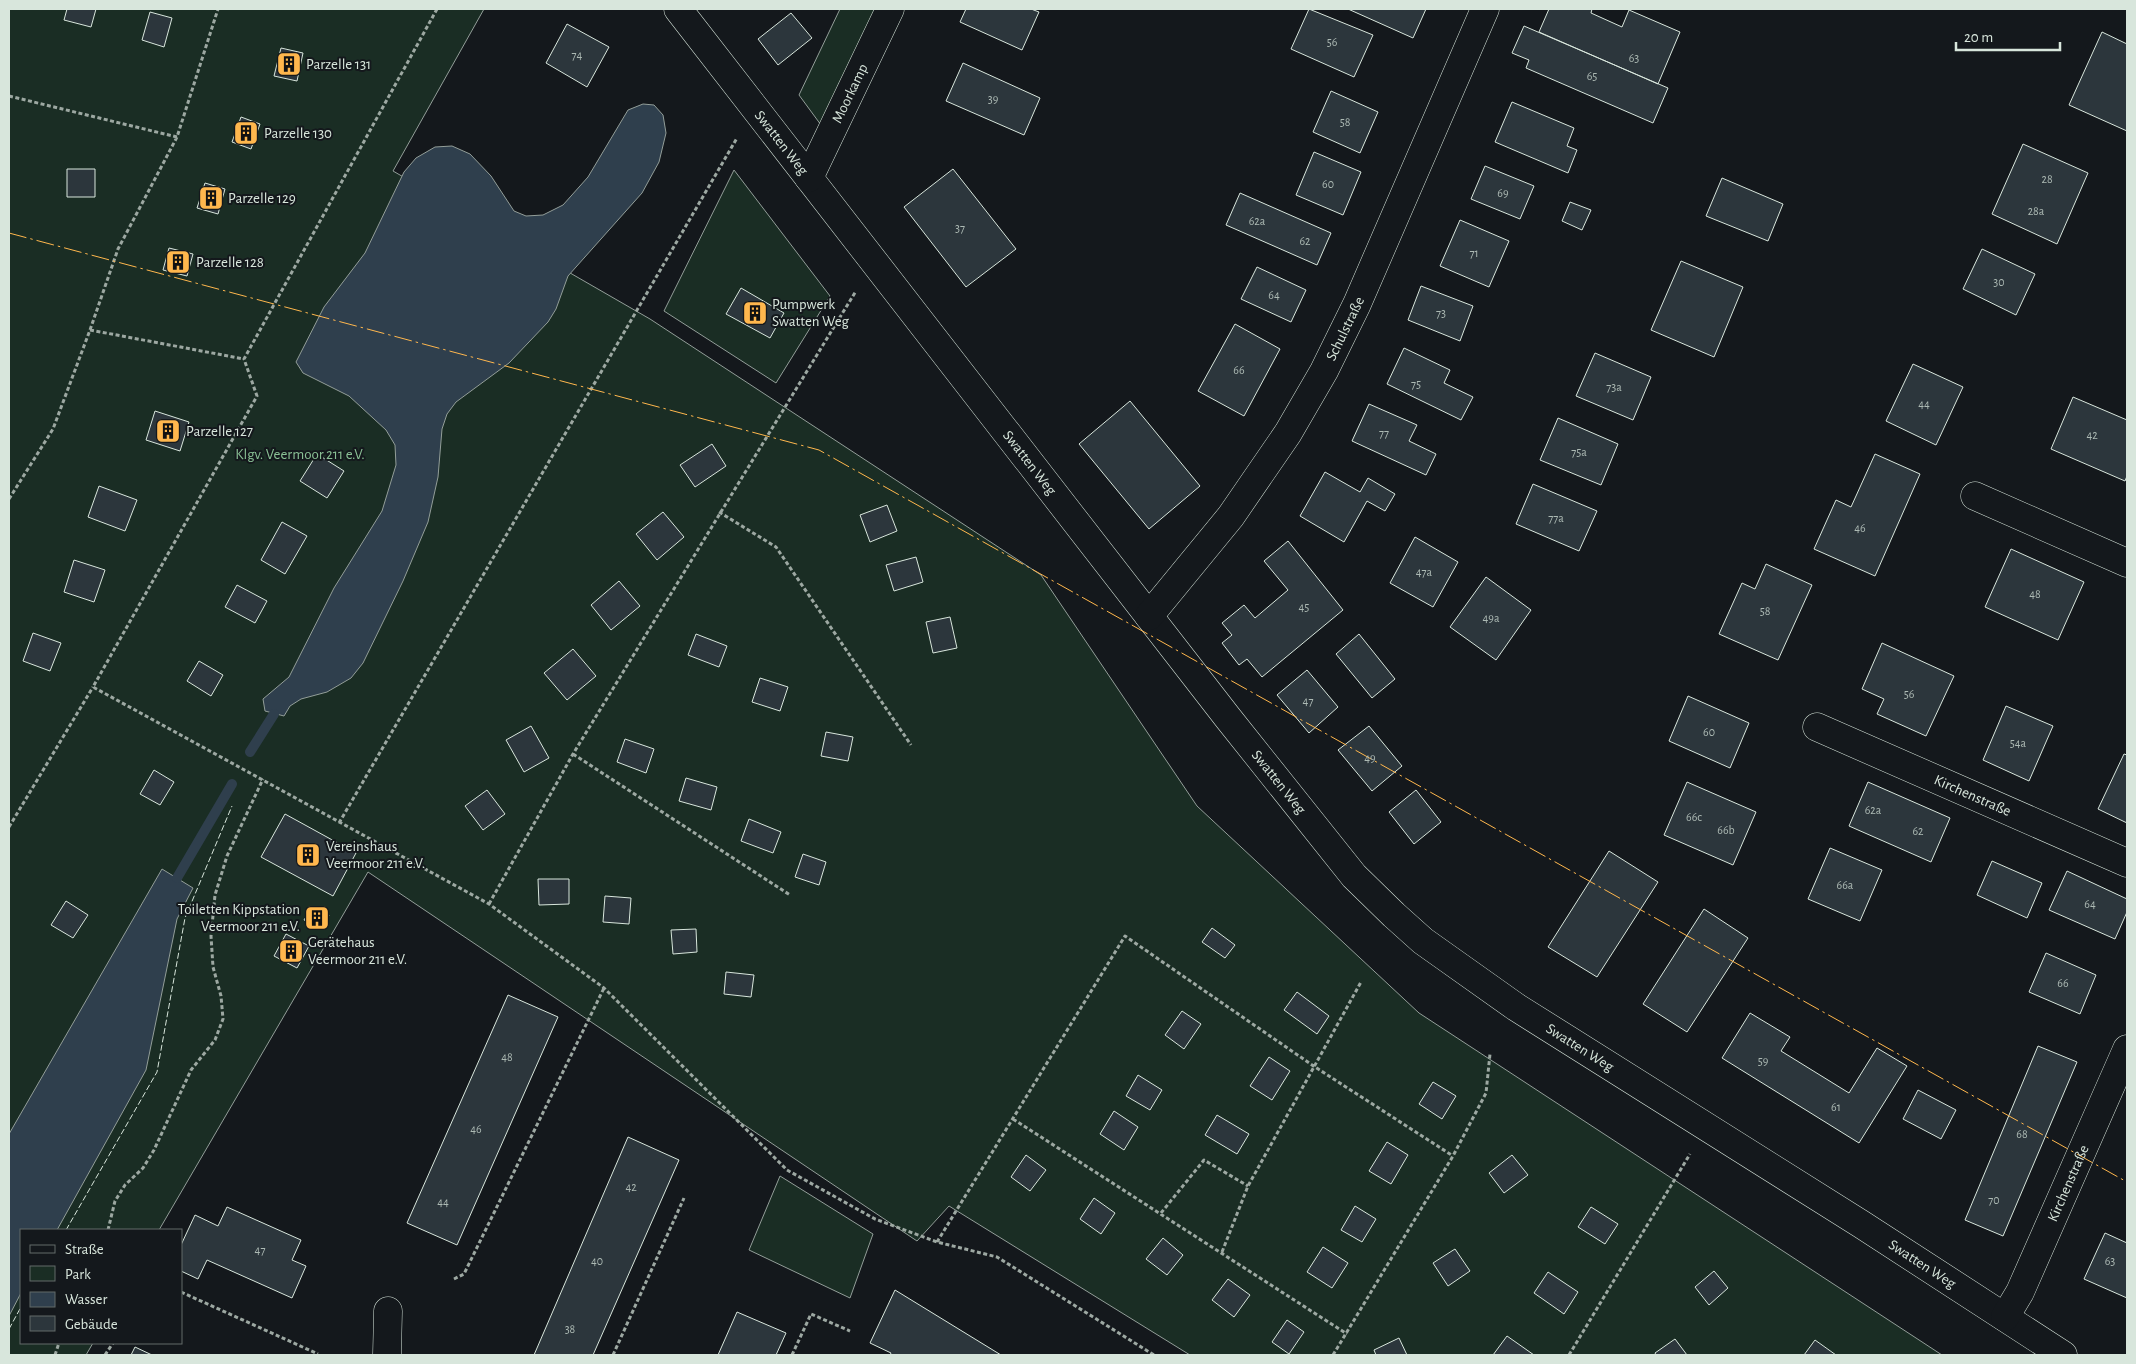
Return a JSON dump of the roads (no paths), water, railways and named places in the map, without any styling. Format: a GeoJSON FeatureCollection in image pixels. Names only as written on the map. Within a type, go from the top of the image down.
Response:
{"type":"FeatureCollection","features":[{"type":"Feature","properties":{"kind":"street","name":"Swatten Weg"},"geometry":{"type":"LineString","coordinates":[[678,9],[757,108],[876,265],[1149,616],[1354,876],[1394,915],[1423,941],[1516,1007],[2063,1355]]}},
{"type":"Feature","properties":{"kind":"street","name":"Moorkamp"},"geometry":{"type":"LineString","coordinates":[[809,178],[890,9]]}},
{"type":"Feature","properties":{"kind":"street","name":"Schulstraße"},"geometry":{"type":"LineString","coordinates":[[1149,616],[1231,516],[1288,432],[1324,371],[1357,304],[1485,9]]}},
{"type":"Feature","properties":{"kind":"street"},"geometry":{"type":"LineString","coordinates":[[1976,496],[2127,563]]}},
{"type":"Feature","properties":{"kind":"street","name":"Kirchenstraße"},"geometry":{"type":"LineString","coordinates":[[1817,727],[2127,863]]}},
{"type":"Feature","properties":{"kind":"street","name":"Kirchenstraße"},"geometry":{"type":"LineString","coordinates":[[2005,1317],[2020,1292],[2127,1049]]}},
{"type":"Feature","properties":{"kind":"street"},"geometry":{"type":"LineString","coordinates":[[387,1355],[388,1311]]}},
{"type":"Feature","properties":{"kind":"water"},"geometry":{"type":"Polygon","coordinates":[[[643,104],[654,105],[663,115],[666,133],[659,162],[642,193],[568,276],[556,309],[548,322],[509,363],[456,402],[447,414],[442,429],[438,477],[428,522],[403,581],[363,663],[351,678],[327,692],[301,699],[290,706],[284,716],[265,711],[263,699],[289,677],[334,588],[382,511],[396,465],[395,445],[386,430],[349,396],[303,373],[296,362],[324,307],[365,253],[404,172],[416,158],[435,147],[452,146],[470,154],[491,176],[514,211],[526,216],[543,215],[563,205],[588,177],[628,110],[643,104]]]}},
{"type":"Feature","properties":{"kind":"water"},"geometry":{"type":"Polygon","coordinates":[[[162,869],[193,888],[177,919],[146,1070],[58,1229],[20,1229],[20,1295],[9,1316],[9,1134],[162,869]]]}},
{"type":"Feature","properties":{"kind":"waterway"},"geometry":{"type":"LineString","coordinates":[[250,752],[274,714]]}},
{"type":"Feature","properties":{"kind":"waterway"},"geometry":{"type":"LineString","coordinates":[[177,878],[232,784]]}},
{"type":"Feature","properties":{"kind":"place","name":"Parzelle 131"},"geometry":{"type":"Point","coordinates":[289,64]}},
{"type":"Feature","properties":{"kind":"place","name":"Parzelle 130"},"geometry":{"type":"Point","coordinates":[246,133]}},
{"type":"Feature","properties":{"kind":"place","name":"Parzelle 129"},"geometry":{"type":"Point","coordinates":[211,198]}},
{"type":"Feature","properties":{"kind":"place","name":"Parzelle 128"},"geometry":{"type":"Point","coordinates":[178,262]}},
{"type":"Feature","properties":{"kind":"place","name":"Pumpwerk Swatten Weg"},"geometry":{"type":"Point","coordinates":[755,313]}},
{"type":"Feature","properties":{"kind":"place","name":"Parzelle 127"},"geometry":{"type":"Point","coordinates":[168,431]}},
{"type":"Feature","properties":{"kind":"place","name":"Vereinshaus Veermoor 211 e.V."},"geometry":{"type":"Point","coordinates":[308,855]}},
{"type":"Feature","properties":{"kind":"place","name":"Toiletten Kippstation Veermoor 211 e.V."},"geometry":{"type":"Point","coordinates":[317,918]}},
{"type":"Feature","properties":{"kind":"place","name":"Gerätehaus Veermoor 211 e.V."},"geometry":{"type":"Point","coordinates":[291,951]}},
{"type":"Feature","properties":{"kind":"park label","name":"Klgv. Veermoor 211 e.V."},"geometry":{"type":"Point","coordinates":[300,454]}}]}
